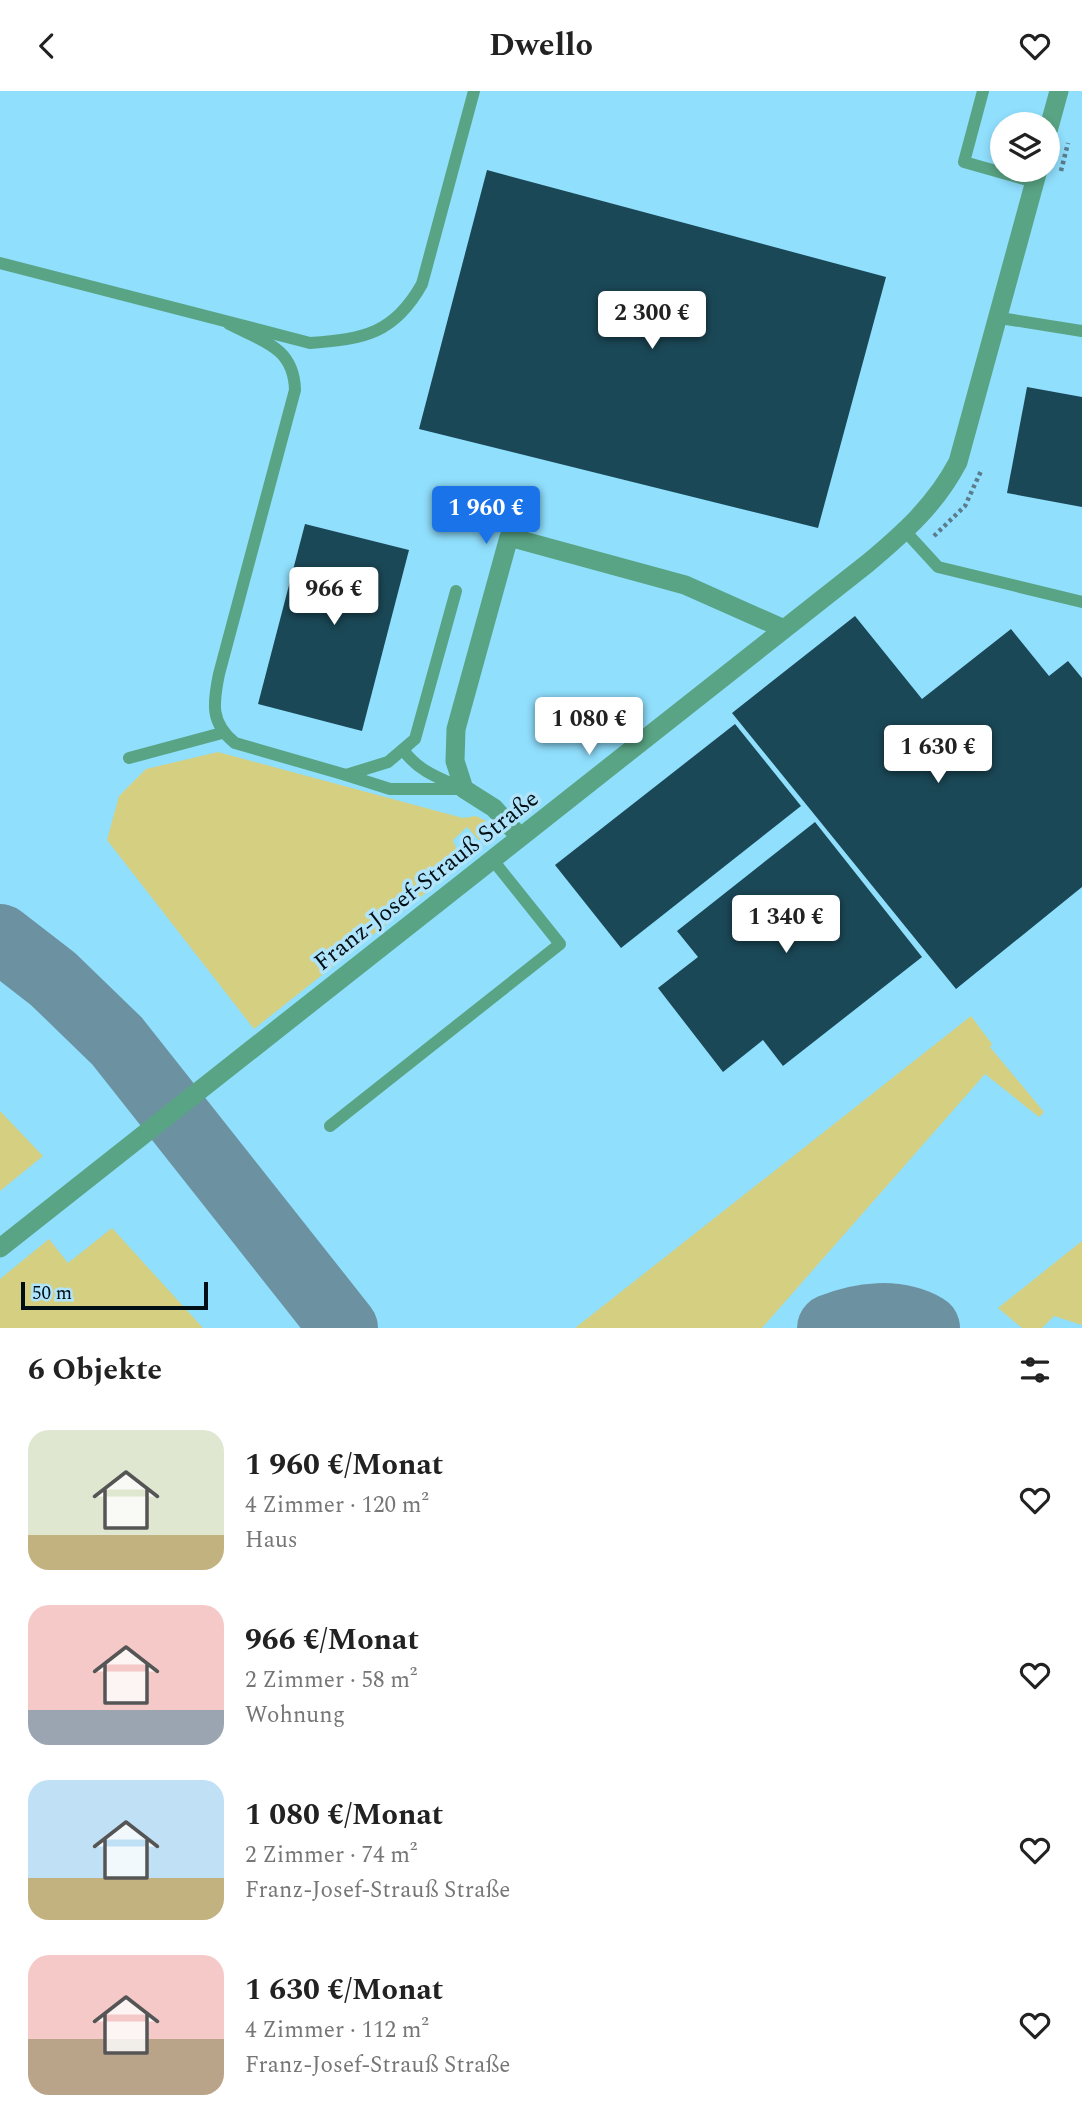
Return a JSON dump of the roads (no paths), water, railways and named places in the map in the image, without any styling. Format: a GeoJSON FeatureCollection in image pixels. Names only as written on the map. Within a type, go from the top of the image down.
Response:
{"type":"FeatureCollection","features":[{"type":"Feature","properties":{"kind":"street"},"geometry":{"type":"LineString","coordinates":[[1053,112],[1059,91]]}},
{"type":"Feature","properties":{"kind":"street","name":"Franz-Josef-Strauß Straße"},"geometry":{"type":"LineString","coordinates":[[0,1248],[785,629],[905,531],[938,498],[958,462],[1035,182]]}},
{"type":"Feature","properties":{"kind":"street"},"geometry":{"type":"LineString","coordinates":[[520,837],[494,809],[464,789],[455,761],[456,729],[509,537],[685,585],[785,629]]}},
{"type":"Feature","properties":{"kind":"lane"},"geometry":{"type":"LineString","coordinates":[[0,263],[310,343],[352,340],[387,327],[409,308],[422,284],[474,91]]}},
{"type":"Feature","properties":{"kind":"lane"},"geometry":{"type":"LineString","coordinates":[[983,91],[964,162],[990,167]]}},
{"type":"Feature","properties":{"kind":"lane"},"geometry":{"type":"LineString","coordinates":[[1000,318],[1082,331]]}},
{"type":"Feature","properties":{"kind":"lane"},"geometry":{"type":"LineString","coordinates":[[229,324],[279,350],[294,370],[295,390],[219,674],[213,703],[216,722],[222,733],[235,743],[390,789],[464,789]]}},
{"type":"Feature","properties":{"kind":"lane"},"geometry":{"type":"LineString","coordinates":[[905,531],[937,568],[1082,602]]}},
{"type":"Feature","properties":{"kind":"lane"},"geometry":{"type":"LineString","coordinates":[[346,775],[388,762],[415,739],[456,591]]}},
{"type":"Feature","properties":{"kind":"lane"},"geometry":{"type":"LineString","coordinates":[[130,758],[222,733]]}},
{"type":"Feature","properties":{"kind":"lane"},"geometry":{"type":"LineString","coordinates":[[404,751],[413,763],[429,774],[464,789]]}},
{"type":"Feature","properties":{"kind":"lane"},"geometry":{"type":"LineString","coordinates":[[330,1126],[560,944],[492,859]]}}]}
